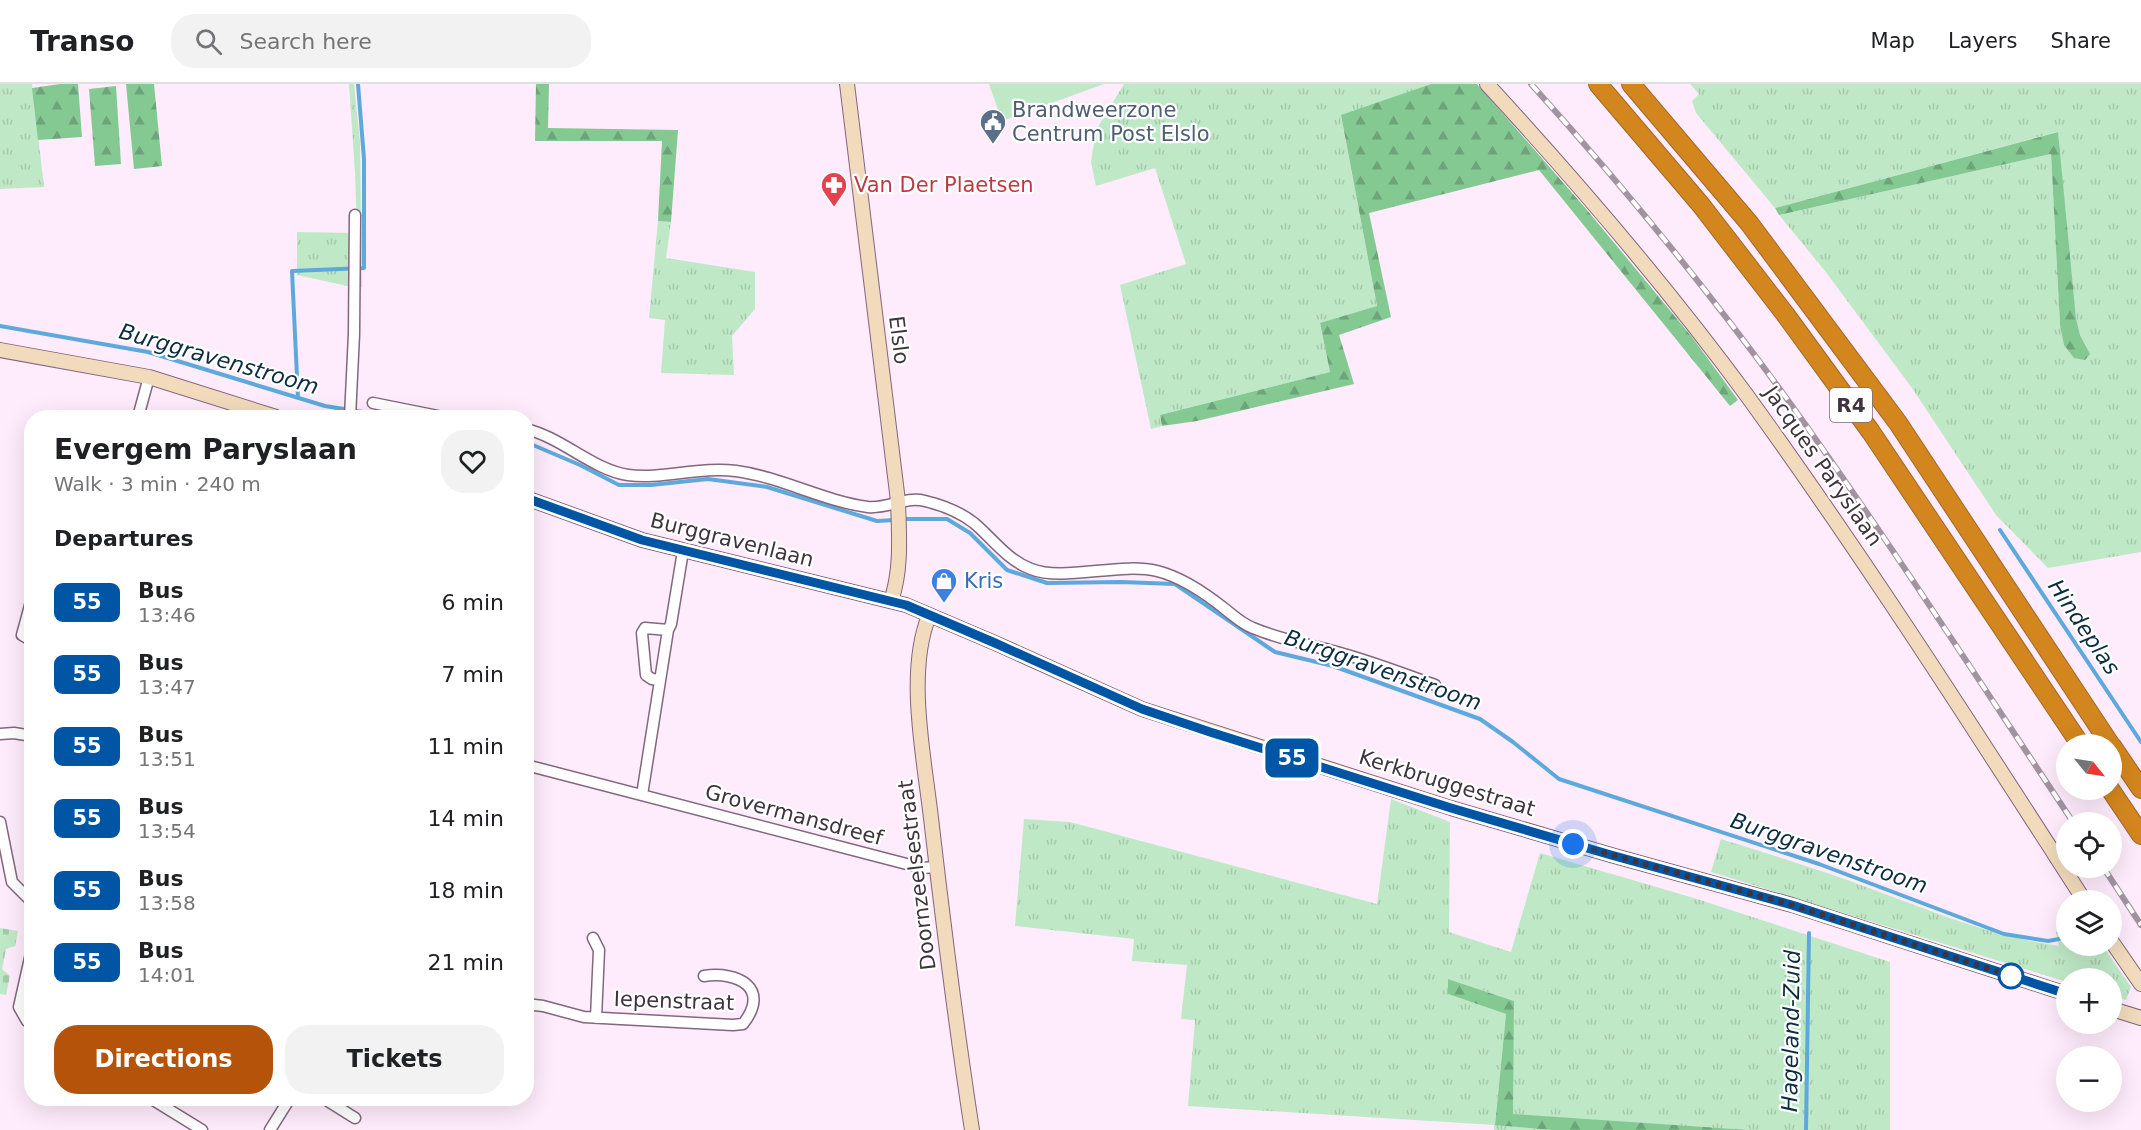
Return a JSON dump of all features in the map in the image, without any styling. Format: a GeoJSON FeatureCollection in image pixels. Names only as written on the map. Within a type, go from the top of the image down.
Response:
{"type":"FeatureCollection","features":[{"type":"Feature","properties":{"kind":"highway","name":"R4"},"geometry":{"type":"LineString","coordinates":[[1598,84],[1701,205],[1785,314],[1870,432],[2073,734]]}},
{"type":"Feature","properties":{"kind":"highway","name":"R4"},"geometry":{"type":"LineString","coordinates":[[1631,84],[1749,223],[1898,423],[2104,734]]}},
{"type":"Feature","properties":{"kind":"highway","name":"R4"},"geometry":{"type":"LineString","coordinates":[[2122,761],[2141,789]]}},
{"type":"Feature","properties":{"kind":"highway"},"geometry":{"type":"LineString","coordinates":[[2117,800],[2141,835]]}},
{"type":"Feature","properties":{"kind":"main road","name":"Elslo"},"geometry":{"type":"LineString","coordinates":[[847,84],[899,505],[897,580],[891,601]]}},
{"type":"Feature","properties":{"kind":"main road","name":"Jacques Paryslaan"},"geometry":{"type":"LineString","coordinates":[[1487,84],[1566,172],[1635,254],[1747,397],[1867,568],[2078,890]]}},
{"type":"Feature","properties":{"kind":"main road"},"geometry":{"type":"LineString","coordinates":[[0,350],[149,378],[253,410]]}},
{"type":"Feature","properties":{"kind":"main road","name":"Burggravenlaan"},"geometry":{"type":"LineString","coordinates":[[534,501],[642,540],[891,601],[929,616]]}},
{"type":"Feature","properties":{"kind":"main road","name":"Doornzeelsestraat"},"geometry":{"type":"LineString","coordinates":[[929,616],[921,639],[917,670],[919,710],[936,867],[972,1130]]}},
{"type":"Feature","properties":{"kind":"main road","name":"Kerkbruggestraat"},"geometry":{"type":"LineString","coordinates":[[929,616],[1142,709],[1210,732],[1451,808],[1792,905],[2056,990]]}},
{"type":"Feature","properties":{"kind":"main road"},"geometry":{"type":"LineString","coordinates":[[2122,956],[2141,984]]}},
{"type":"Feature","properties":{"kind":"main road"},"geometry":{"type":"LineString","coordinates":[[2122,1012],[2141,1018]]}},
{"type":"Feature","properties":{"kind":"street"},"geometry":{"type":"LineString","coordinates":[[350,410],[355,215]]}},
{"type":"Feature","properties":{"kind":"street"},"geometry":{"type":"LineString","coordinates":[[140,410],[149,378]]}},
{"type":"Feature","properties":{"kind":"street"},"geometry":{"type":"LineString","coordinates":[[373,403],[408,410]]}},
{"type":"Feature","properties":{"kind":"street"},"geometry":{"type":"LineString","coordinates":[[534,432],[566,445],[601,466],[629,476],[700,470],[734,471],[764,477],[864,506],[884,507],[923,500],[954,511],[972,521],[1001,550],[1032,570],[1061,573],[1132,568],[1162,572],[1179,578],[1214,600],[1243,623],[1267,634],[1354,657],[1435,685]]}},
{"type":"Feature","properties":{"kind":"street"},"geometry":{"type":"LineString","coordinates":[[642,795],[682,551]]}},
{"type":"Feature","properties":{"kind":"street"},"geometry":{"type":"LineString","coordinates":[[660,680],[646,675],[642,633],[645,628],[668,630]]}},
{"type":"Feature","properties":{"kind":"street"},"geometry":{"type":"LineString","coordinates":[[0,734],[24,735]]}},
{"type":"Feature","properties":{"kind":"street","name":"Grovermansdreef"},"geometry":{"type":"LineString","coordinates":[[534,767],[922,868],[936,867]]}},
{"type":"Feature","properties":{"kind":"street"},"geometry":{"type":"LineString","coordinates":[[0,822],[12,882],[24,894]]}},
{"type":"Feature","properties":{"kind":"street","name":"Iepenstraat"},"geometry":{"type":"LineString","coordinates":[[593,938],[599,950],[596,1018],[743,1024],[753,1004],[752,992],[748,985],[737,978],[719,973],[704,976]]}},
{"type":"Feature","properties":{"kind":"street"},"geometry":{"type":"LineString","coordinates":[[24,985],[19,1007],[24,1015]]}},
{"type":"Feature","properties":{"kind":"street"},"geometry":{"type":"LineString","coordinates":[[534,1005],[577,1016],[596,1018]]}},
{"type":"Feature","properties":{"kind":"street"},"geometry":{"type":"LineString","coordinates":[[163,1106],[202,1130]]}},
{"type":"Feature","properties":{"kind":"street"},"geometry":{"type":"LineString","coordinates":[[270,1130],[285,1106]]}},
{"type":"Feature","properties":{"kind":"street"},"geometry":{"type":"LineString","coordinates":[[336,1106],[355,1118]]}},
{"type":"Feature","properties":{"kind":"green space"},"geometry":{"type":"Polygon","coordinates":[[[0,84],[32,84],[44,187],[0,189],[0,84]]]}},
{"type":"Feature","properties":{"kind":"green space"},"geometry":{"type":"Polygon","coordinates":[[[78,84],[82,137],[38,140],[32,88],[78,84]]]}},
{"type":"Feature","properties":{"kind":"green space"},"geometry":{"type":"Polygon","coordinates":[[[126,84],[154,84],[162,166],[134,169],[126,84]]]}},
{"type":"Feature","properties":{"kind":"green space"},"geometry":{"type":"Polygon","coordinates":[[[349,84],[354,84],[360,142],[362,287],[359,287],[349,84]]]}},
{"type":"Feature","properties":{"kind":"green space"},"geometry":{"type":"Polygon","coordinates":[[[536,84],[549,84],[548,128],[678,130],[671,222],[658,221],[662,141],[535,141],[536,84]]]}},
{"type":"Feature","properties":{"kind":"green space"},"geometry":{"type":"Polygon","coordinates":[[[989,84],[1104,84],[1002,121],[989,84]]]}},
{"type":"Feature","properties":{"kind":"green space"},"geometry":{"type":"Polygon","coordinates":[[[1124,84],[1431,84],[1341,116],[1377,306],[1320,324],[1330,372],[1160,415],[1162,426],[1151,429],[1120,285],[1186,264],[1155,168],[1096,186],[1091,162],[1096,130],[1124,84]]]}},
{"type":"Feature","properties":{"kind":"green space"},"geometry":{"type":"Polygon","coordinates":[[[1431,84],[1477,84],[1587,210],[1692,337],[1738,400],[1730,406],[1539,170],[1369,213],[1391,317],[1339,335],[1354,384],[1197,421],[1162,426],[1160,415],[1330,372],[1320,323],[1377,306],[1341,115],[1431,84]]]}},
{"type":"Feature","properties":{"kind":"green space"},"geometry":{"type":"Polygon","coordinates":[[[1690,84],[2141,84],[2141,552],[2048,568],[1996,515],[1912,388],[1825,271],[1779,215],[2051,154],[2060,325],[2090,354],[2080,335],[2076,318],[2057,132],[1775,208],[1696,113],[1692,101],[1699,94],[1690,84]]]}},
{"type":"Feature","properties":{"kind":"green space"},"geometry":{"type":"Polygon","coordinates":[[[116,86],[121,164],[95,166],[89,89],[116,86]]]}},
{"type":"Feature","properties":{"kind":"green space"},"geometry":{"type":"Polygon","coordinates":[[[2058,132],[2076,318],[2080,335],[2090,354],[2085,360],[2074,358],[2064,345],[2060,325],[2051,154],[1779,215],[1775,208],[2058,132]]]}},
{"type":"Feature","properties":{"kind":"green space"},"geometry":{"type":"Polygon","coordinates":[[[658,221],[671,222],[666,258],[755,272],[755,309],[732,336],[734,375],[661,373],[665,320],[649,318],[658,221]]]}},
{"type":"Feature","properties":{"kind":"green space"},"geometry":{"type":"Polygon","coordinates":[[[297,232],[352,233],[352,287],[297,275],[297,232]]]}},
{"type":"Feature","properties":{"kind":"green space"},"geometry":{"type":"Polygon","coordinates":[[[1391,799],[1450,822],[1449,932],[1511,952],[1540,853],[1694,898],[1890,962],[1890,1130],[1749,1130],[1512,1115],[1514,1001],[1448,979],[1448,994],[1506,1014],[1495,1124],[1552,1130],[1494,1130],[1494,1125],[1188,1106],[1195,1020],[1181,1019],[1187,965],[1132,961],[1134,939],[1015,926],[1024,819],[1070,822],[1377,904],[1391,799]]]}},
{"type":"Feature","properties":{"kind":"green space"},"geometry":{"type":"Polygon","coordinates":[[[1721,839],[1826,873],[1983,929],[2056,945],[2056,956],[2110,956],[2118,968],[2056,968],[2056,979],[1711,872],[1721,839]]]}},
{"type":"Feature","properties":{"kind":"green space"},"geometry":{"type":"Polygon","coordinates":[[[0,928],[18,931],[15,946],[6,949],[2,969],[10,976],[6,995],[0,994],[0,928]]]}},
{"type":"Feature","properties":{"kind":"green space"},"geometry":{"type":"Polygon","coordinates":[[[2122,974],[2131,987],[2126,1000],[2122,999],[2122,974]]]}},
{"type":"Feature","properties":{"kind":"green space"},"geometry":{"type":"Polygon","coordinates":[[[1448,979],[1514,1001],[1513,1114],[1749,1130],[1552,1130],[1495,1125],[1506,1014],[1448,994],[1448,979]]]}},
{"type":"Feature","properties":{"kind":"waterway"},"geometry":{"type":"LineString","coordinates":[[298,398],[292,271],[364,268],[364,159],[358,84]]}},
{"type":"Feature","properties":{"kind":"waterway","name":"Burggravenstroom"},"geometry":{"type":"LineString","coordinates":[[0,326],[148,352],[325,406],[350,410]]}},
{"type":"Feature","properties":{"kind":"waterway","name":"Burggravenstroom"},"geometry":{"type":"LineString","coordinates":[[534,445],[619,485],[651,485],[708,479],[767,487],[877,521],[895,520]]}},
{"type":"Feature","properties":{"kind":"waterway","name":"Burggravenstroom"},"geometry":{"type":"LineString","coordinates":[[903,519],[947,519],[970,533],[1007,570],[1047,583],[1175,584],[1275,652],[1333,666],[1480,719],[1559,779],[1819,864],[2004,934],[2048,941],[2056,940]]}},
{"type":"Feature","properties":{"kind":"waterway","name":"Hindeplas"},"geometry":{"type":"LineString","coordinates":[[2000,530],[2141,742]]}},
{"type":"Feature","properties":{"kind":"waterway","name":"Hageland-Zuid"},"geometry":{"type":"LineString","coordinates":[[1806,1130],[1809,933]]}},
{"type":"Feature","properties":{"kind":"railway"},"geometry":{"type":"LineString","coordinates":[[1531,84],[1668,243],[1795,410],[1936,614],[2066,812]]}},
{"type":"Feature","properties":{"kind":"railway"},"geometry":{"type":"LineString","coordinates":[[2110,878],[2141,925]]}},
{"type":"Feature","properties":{"kind":"bus line","name":"55"},"geometry":{"type":"LineString","coordinates":[[534,501],[642,540],[906,605],[1142,709],[1210,732],[1451,808],[1792,905],[2056,990]]}},
{"type":"Feature","properties":{"kind":"place","name":"Brandweerzone Centrum Post Elslo"},"geometry":{"type":"Point","coordinates":[993,145]}},
{"type":"Feature","properties":{"kind":"place","name":"Van Der Plaetsen"},"geometry":{"type":"Point","coordinates":[834,208]}},
{"type":"Feature","properties":{"kind":"place","name":"Kris"},"geometry":{"type":"Point","coordinates":[944,604]}},
{"type":"Feature","properties":{"kind":"route"},"geometry":{"type":"LineString","coordinates":[[1573,844],[1792,905],[2011,976]]}}]}
